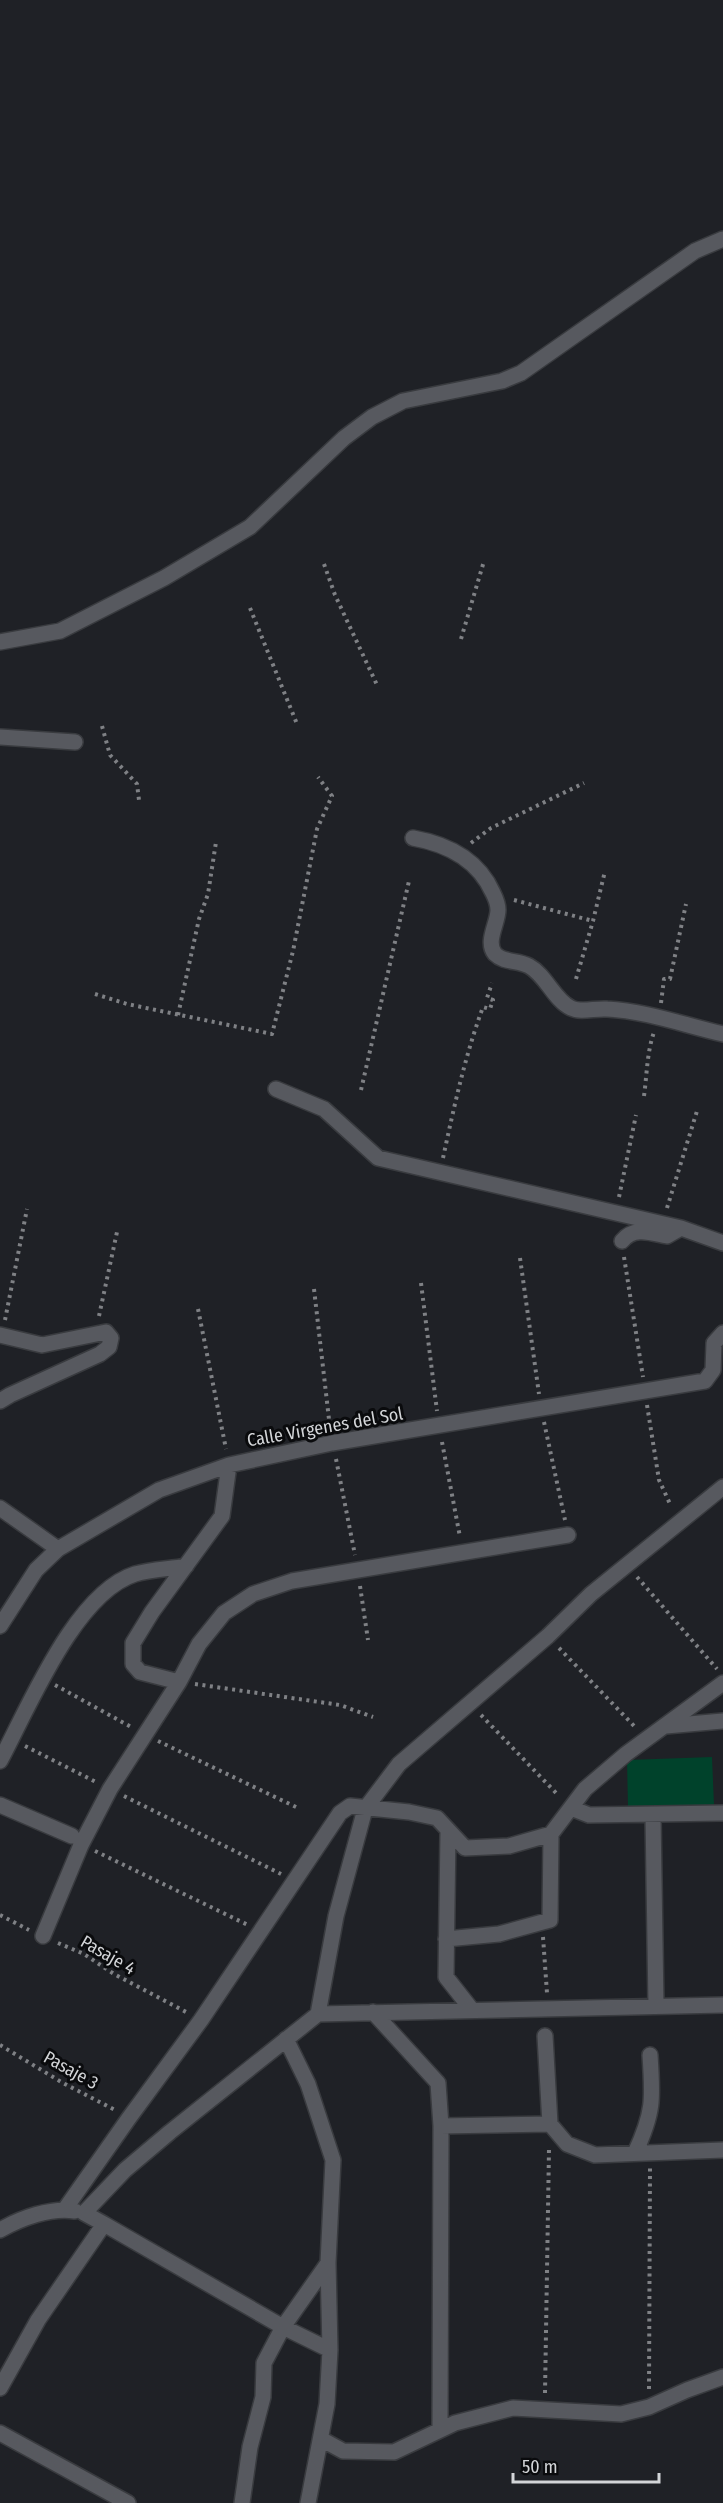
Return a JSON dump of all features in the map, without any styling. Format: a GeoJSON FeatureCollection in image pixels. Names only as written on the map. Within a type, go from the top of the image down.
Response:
{"type":"FeatureCollection","features":[{"type":"Feature","properties":{"kind":"street"},"geometry":{"type":"LineString","coordinates":[[0,642],[60,631],[164,578],[250,527],[344,438],[372,417],[403,401],[502,381],[521,373],[695,251],[723,239]]}},
{"type":"Feature","properties":{"kind":"street"},"geometry":{"type":"LineString","coordinates":[[0,737],[75,742]]}},
{"type":"Feature","properties":{"kind":"street"},"geometry":{"type":"LineString","coordinates":[[413,838],[444,846],[458,853],[480,872],[494,895],[499,909],[491,944],[494,952],[503,960],[531,967],[569,1008],[582,1011],[594,1008],[609,1009],[657,1022],[723,1034]]}},
{"type":"Feature","properties":{"kind":"street"},"geometry":{"type":"LineString","coordinates":[[276,1089],[324,1109],[378,1158],[681,1228],[723,1243]]}},
{"type":"Feature","properties":{"kind":"street"},"geometry":{"type":"LineString","coordinates":[[622,1241],[628,1234],[642,1231],[668,1236],[681,1228]]}},
{"type":"Feature","properties":{"kind":"street"},"geometry":{"type":"LineString","coordinates":[[0,1401],[100,1354],[109,1347],[111,1338],[105,1332],[42,1345],[1,1335]]}},
{"type":"Feature","properties":{"kind":"street","name":"Calle Virgenes del Sol"},"geometry":{"type":"LineString","coordinates":[[0,1626],[36,1570],[58,1549],[159,1490],[229,1465],[332,1443],[645,1393],[705,1381],[713,1370],[714,1343],[723,1333]]}},
{"type":"Feature","properties":{"kind":"street"},"geometry":{"type":"LineString","coordinates":[[179,1682],[140,1672],[134,1664],[133,1643],[152,1612],[222,1515],[229,1465]]}},
{"type":"Feature","properties":{"kind":"street"},"geometry":{"type":"LineString","coordinates":[[318,2014],[336,1916],[365,1809],[399,1764],[548,1636],[591,1594],[723,1487]]}},
{"type":"Feature","properties":{"kind":"street"},"geometry":{"type":"LineString","coordinates":[[0,1508],[58,1549]]}},
{"type":"Feature","properties":{"kind":"street"},"geometry":{"type":"LineString","coordinates":[[43,1936],[77,1840],[179,1682],[199,1644],[224,1613],[253,1593],[292,1581],[568,1535]]}},
{"type":"Feature","properties":{"kind":"street"},"geometry":{"type":"LineString","coordinates":[[0,1761],[67,1635],[103,1591],[135,1574],[186,1566]]}},
{"type":"Feature","properties":{"kind":"street"},"geometry":{"type":"LineString","coordinates":[[446,1939],[499,1934],[550,1920],[551,1834],[585,1789],[647,1739],[723,1683]]}},
{"type":"Feature","properties":{"kind":"street"},"geometry":{"type":"LineString","coordinates":[[666,1726],[723,1721]]}},
{"type":"Feature","properties":{"kind":"street"},"geometry":{"type":"LineString","coordinates":[[0,1805],[77,1840]]}},
{"type":"Feature","properties":{"kind":"street"},"geometry":{"type":"LineString","coordinates":[[65,2209],[201,2020],[340,1813],[350,1806],[409,1812],[437,1818],[465,1848],[509,1846],[551,1834]]}},
{"type":"Feature","properties":{"kind":"street"},"geometry":{"type":"LineString","coordinates":[[570,1808],[590,1815],[653,1816],[723,1813]]}},
{"type":"Feature","properties":{"kind":"street"},"geometry":{"type":"LineString","coordinates":[[653,1816],[656,2006]]}},
{"type":"Feature","properties":{"kind":"street"},"geometry":{"type":"LineString","coordinates":[[448,1832],[446,1977],[472,2010]]}},
{"type":"Feature","properties":{"kind":"street"},"geometry":{"type":"LineString","coordinates":[[84,2212],[125,2170],[318,2014],[723,2004]]}},
{"type":"Feature","properties":{"kind":"street"},"geometry":{"type":"LineString","coordinates":[[373,2012],[438,2083],[441,2126],[440,2430]]}},
{"type":"Feature","properties":{"kind":"street"},"geometry":{"type":"LineString","coordinates":[[545,2036],[550,2124],[567,2144],[596,2155],[723,2150]]}},
{"type":"Feature","properties":{"kind":"street"},"geometry":{"type":"LineString","coordinates":[[286,2039],[308,2084],[333,2160],[328,2263],[330,2350],[327,2404],[308,2503]]}},
{"type":"Feature","properties":{"kind":"street"},"geometry":{"type":"LineString","coordinates":[[643,2153],[653,2099],[650,2055]]}},
{"type":"Feature","properties":{"kind":"street"},"geometry":{"type":"LineString","coordinates":[[441,2126],[550,2124]]}},
{"type":"Feature","properties":{"kind":"street"},"geometry":{"type":"LineString","coordinates":[[0,2230],[19,2219],[65,2209],[84,2212],[283,2327],[330,2350]]}},
{"type":"Feature","properties":{"kind":"street"},"geometry":{"type":"LineString","coordinates":[[0,2388],[39,2320],[104,2224]]}},
{"type":"Feature","properties":{"kind":"street"},"geometry":{"type":"LineString","coordinates":[[242,2503],[250,2447],[263,2397],[264,2363],[283,2327],[328,2263]]}},
{"type":"Feature","properties":{"kind":"street"},"geometry":{"type":"LineString","coordinates":[[321,2439],[343,2451],[394,2452],[455,2423],[513,2408],[621,2414],[649,2406],[723,2377]]}},
{"type":"Feature","properties":{"kind":"street"},"geometry":{"type":"LineString","coordinates":[[0,2433],[128,2503]]}},
{"type":"Feature","properties":{"kind":"path"},"geometry":{"type":"LineString","coordinates":[[461,639],[483,561]]}},
{"type":"Feature","properties":{"kind":"path"},"geometry":{"type":"LineString","coordinates":[[324,564],[335,595],[377,685]]}},
{"type":"Feature","properties":{"kind":"path"},"geometry":{"type":"LineString","coordinates":[[250,608],[297,724]]}},
{"type":"Feature","properties":{"kind":"path"},"geometry":{"type":"LineString","coordinates":[[102,726],[110,755],[137,784],[139,800]]}},
{"type":"Feature","properties":{"kind":"path"},"geometry":{"type":"LineString","coordinates":[[95,994],[127,1004],[272,1034],[293,951],[317,829],[332,796],[318,777]]}},
{"type":"Feature","properties":{"kind":"path"},"geometry":{"type":"LineString","coordinates":[[458,853],[491,828],[584,783]]}},
{"type":"Feature","properties":{"kind":"path"},"geometry":{"type":"LineString","coordinates":[[178,1015],[199,920],[208,894],[216,842]]}},
{"type":"Feature","properties":{"kind":"path"},"geometry":{"type":"LineString","coordinates":[[576,979],[593,921],[604,871]]}},
{"type":"Feature","properties":{"kind":"path"},"geometry":{"type":"LineString","coordinates":[[361,1090],[409,881]]}},
{"type":"Feature","properties":{"kind":"path"},"geometry":{"type":"LineString","coordinates":[[514,900],[593,921]]}},
{"type":"Feature","properties":{"kind":"path"},"geometry":{"type":"LineString","coordinates":[[644,1096],[649,1069],[649,1045],[657,1022],[664,979],[670,979],[686,904]]}},
{"type":"Feature","properties":{"kind":"path"},"geometry":{"type":"LineString","coordinates":[[440,1173],[457,1092],[483,1007],[489,1009],[493,1000],[487,998],[492,983]]}},
{"type":"Feature","properties":{"kind":"path"},"geometry":{"type":"LineString","coordinates":[[663,1224],[697,1111]]}},
{"type":"Feature","properties":{"kind":"path"},"geometry":{"type":"LineString","coordinates":[[616,1213],[636,1115]]}},
{"type":"Feature","properties":{"kind":"path"},"geometry":{"type":"LineString","coordinates":[[1,1335],[27,1209]]}},
{"type":"Feature","properties":{"kind":"path"},"geometry":{"type":"LineString","coordinates":[[96,1333],[117,1232]]}},
{"type":"Feature","properties":{"kind":"path"},"geometry":{"type":"LineString","coordinates":[[314,1289],[332,1443],[368,1640]]}},
{"type":"Feature","properties":{"kind":"path"},"geometry":{"type":"LineString","coordinates":[[198,1309],[229,1465]]}},
{"type":"Feature","properties":{"kind":"path"},"geometry":{"type":"LineString","coordinates":[[627,1565],[723,1676]]}},
{"type":"Feature","properties":{"kind":"path"},"geometry":{"type":"LineString","coordinates":[[548,1636],[647,1739]]}},
{"type":"Feature","properties":{"kind":"path"},"geometry":{"type":"LineString","coordinates":[[44,1679],[145,1734],[298,1808]]}},
{"type":"Feature","properties":{"kind":"path"},"geometry":{"type":"LineString","coordinates":[[179,1682],[340,1705],[373,1717]]}},
{"type":"Feature","properties":{"kind":"path"},"geometry":{"type":"LineString","coordinates":[[469,1705],[570,1808]]}},
{"type":"Feature","properties":{"kind":"path"},"geometry":{"type":"LineString","coordinates":[[12,1739],[296,1881]]}},
{"type":"Feature","properties":{"kind":"path"},"geometry":{"type":"LineString","coordinates":[[77,1840],[262,1931]]}},
{"type":"Feature","properties":{"kind":"path","name":"Pasaje 4"},"geometry":{"type":"LineString","coordinates":[[0,1915],[84,1954],[114,1974],[201,2020]]}},
{"type":"Feature","properties":{"kind":"path"},"geometry":{"type":"LineString","coordinates":[[548,2008],[543,1934],[550,1920]]}},
{"type":"Feature","properties":{"kind":"path","name":"Pasaje 3"},"geometry":{"type":"LineString","coordinates":[[0,2045],[63,2083],[129,2118]]}},
{"type":"Feature","properties":{"kind":"path"},"geometry":{"type":"LineString","coordinates":[[545,2410],[550,2124]]}},
{"type":"Feature","properties":{"kind":"path"},"geometry":{"type":"LineString","coordinates":[[643,2153],[649,2406]]}},
{"type":"Feature","properties":{"kind":"green space"},"geometry":{"type":"Polygon","coordinates":[[[712,1757],[714,1805],[628,1808],[627,1760],[712,1757]]]}}]}
